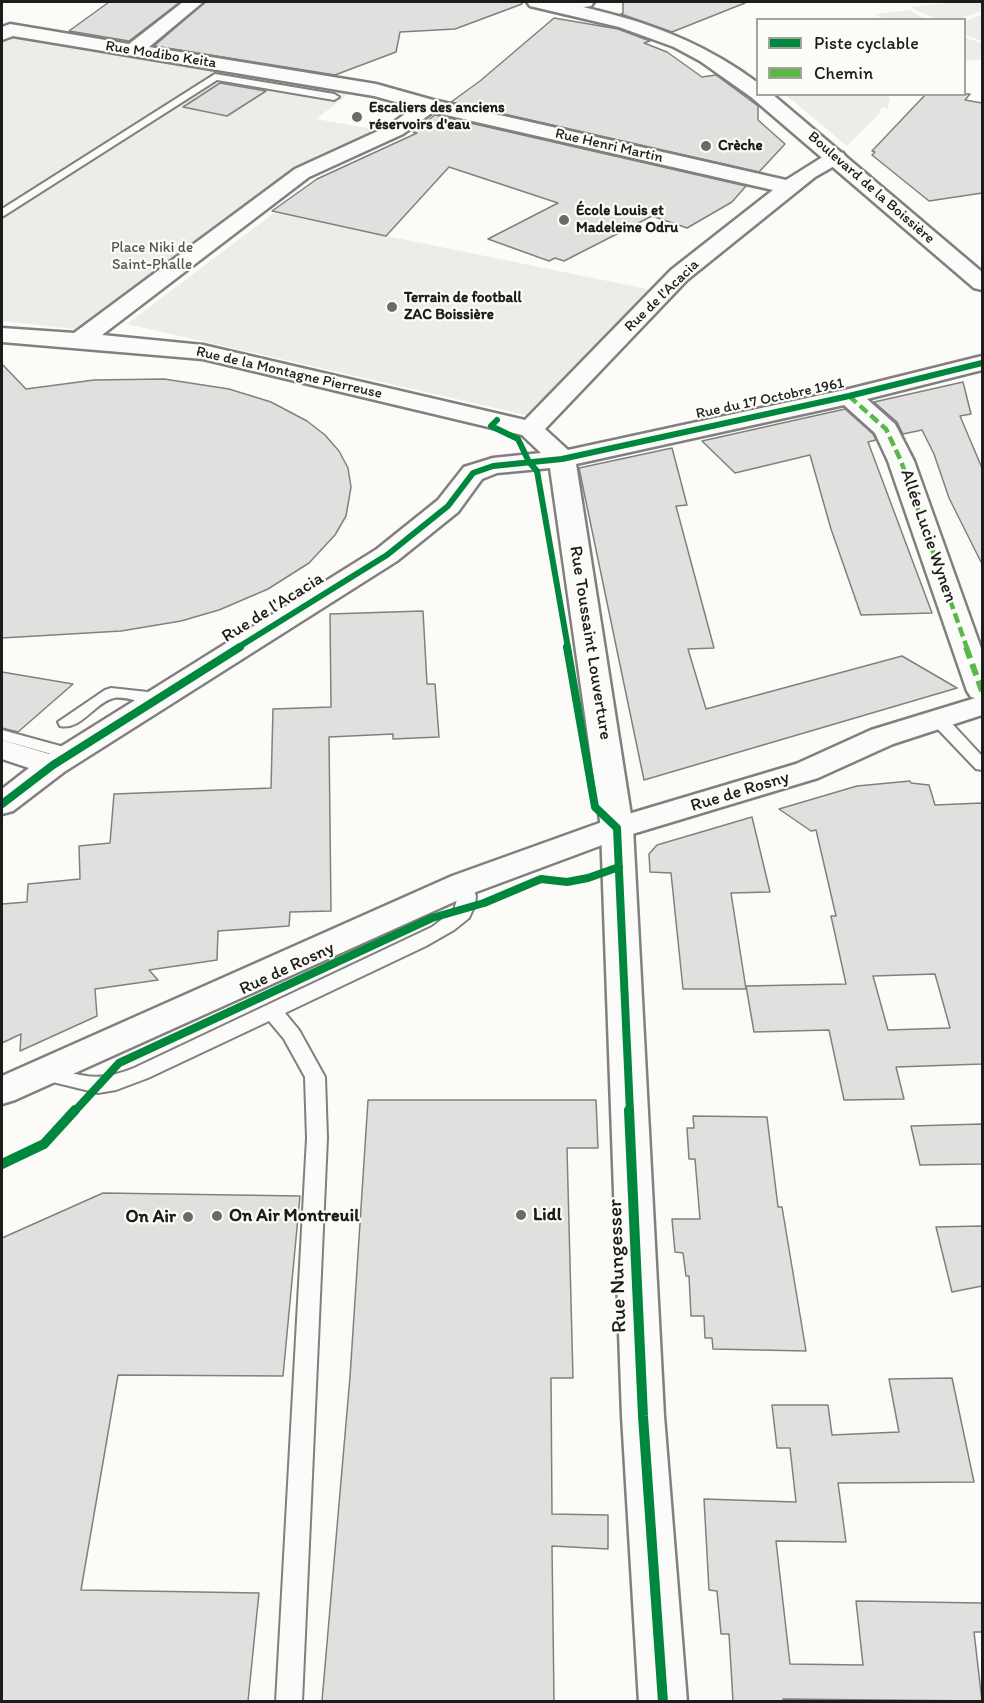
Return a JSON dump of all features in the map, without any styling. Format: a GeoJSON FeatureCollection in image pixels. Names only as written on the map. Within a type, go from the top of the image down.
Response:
{"type":"FeatureCollection","features":[{"type":"Feature","properties":{"kind":"street"},"geometry":{"type":"LineString","coordinates":[[133,50],[194,2]]}},
{"type":"Feature","properties":{"kind":"street","name":"Boulevard de la Boissière"},"geometry":{"type":"LineString","coordinates":[[536,2],[558,4],[638,26],[686,45],[714,60],[756,92]]}},
{"type":"Feature","properties":{"kind":"street"},"geometry":{"type":"LineString","coordinates":[[558,4],[585,2]]}},
{"type":"Feature","properties":{"kind":"street","name":"Rue Modibo Keita"},"geometry":{"type":"LineString","coordinates":[[2,35],[10,30],[133,50],[376,90],[429,105]]}},
{"type":"Feature","properties":{"kind":"street","name":"Boulevard de la Boissière"},"geometry":{"type":"LineString","coordinates":[[760,96],[836,157],[982,283]]}},
{"type":"Feature","properties":{"kind":"street"},"geometry":{"type":"LineString","coordinates":[[78,342],[302,173],[396,130],[429,105]]}},
{"type":"Feature","properties":{"kind":"street","name":"Rue Henri Martin"},"geometry":{"type":"LineString","coordinates":[[429,105],[789,187]]}},
{"type":"Feature","properties":{"kind":"street","name":"Rue de l'Acacia"},"geometry":{"type":"LineString","coordinates":[[531,429],[679,275],[808,172],[836,157]]}},
{"type":"Feature","properties":{"kind":"street","name":"Rue de la Montagne Pierreuse"},"geometry":{"type":"LineString","coordinates":[[2,335],[78,342],[152,344],[203,352],[531,429]]}},
{"type":"Feature","properties":{"kind":"street","name":"Rue du 17 Octobre 1961"},"geometry":{"type":"LineString","coordinates":[[562,459],[849,396],[982,363]]}},
{"type":"Feature","properties":{"kind":"street","name":"Allée Lucie Wynen"},"geometry":{"type":"LineString","coordinates":[[849,396],[886,429],[901,460],[982,691]]}},
{"type":"Feature","properties":{"kind":"street"},"geometry":{"type":"LineString","coordinates":[[531,429],[562,459]]}},
{"type":"Feature","properties":{"kind":"street","name":"Rue de l'Acacia"},"geometry":{"type":"LineString","coordinates":[[2,804],[61,760],[387,555],[448,506],[473,473],[493,466],[562,459]]}},
{"type":"Feature","properties":{"kind":"street","name":"Rue Toussaint Louverture"},"geometry":{"type":"LineString","coordinates":[[562,459],[617,828]]}},
{"type":"Feature","properties":{"kind":"street","name":"Rue de Rosny"},"geometry":{"type":"LineString","coordinates":[[2,1091],[464,884],[617,828],[807,771],[882,737],[982,705]]}},
{"type":"Feature","properties":{"kind":"street"},"geometry":{"type":"LineString","coordinates":[[2,749],[61,760]]}},
{"type":"Feature","properties":{"kind":"street","name":"Rue Nungesser"},"geometry":{"type":"LineString","coordinates":[[617,828],[643,1416],[663,1701]]}},
{"type":"Feature","properties":{"kind":"lane"},"geometry":{"type":"LineString","coordinates":[[2,214],[215,77],[334,97]]}},
{"type":"Feature","properties":{"kind":"lane"},"geometry":{"type":"LineString","coordinates":[[66,722],[111,693],[157,698]]}},
{"type":"Feature","properties":{"kind":"lane"},"geometry":{"type":"LineString","coordinates":[[938,719],[982,765]]}},
{"type":"Feature","properties":{"kind":"lane"},"geometry":{"type":"LineString","coordinates":[[2,735],[61,760]]}},
{"type":"Feature","properties":{"kind":"lane"},"geometry":{"type":"LineString","coordinates":[[43,1073],[98,1086],[116,1083],[418,942],[463,914],[469,897],[464,884]]}},
{"type":"Feature","properties":{"kind":"lane"},"geometry":{"type":"LineString","coordinates":[[272,1011],[292,1035],[315,1077],[317,1138],[289,1701]]}},
{"type":"Feature","properties":{"kind":"green space"},"geometry":{"type":"Polygon","coordinates":[[[955,2],[982,2],[982,11],[962,18],[934,18],[911,7],[955,2]]]}},
{"type":"Feature","properties":{"kind":"green space"},"geometry":{"type":"Polygon","coordinates":[[[910,10],[923,18],[881,18],[875,14],[910,10]]]}},
{"type":"Feature","properties":{"kind":"green space"},"geometry":{"type":"Polygon","coordinates":[[[982,15],[982,41],[966,35],[966,21],[982,15]]]}},
{"type":"Feature","properties":{"kind":"green space","name":"Place Niki de Saint-Phalle"},"geometry":{"type":"Polygon","coordinates":[[[9,33],[350,93],[316,119],[385,131],[294,172],[84,330],[2,321],[2,37],[9,33]]]}},
{"type":"Feature","properties":{"kind":"green space"},"geometry":{"type":"Polygon","coordinates":[[[966,38],[982,43],[982,59],[966,61],[966,38]]]}},
{"type":"Feature","properties":{"kind":"green space"},"geometry":{"type":"Polygon","coordinates":[[[787,96],[887,96],[890,98],[888,108],[882,107],[878,115],[847,146],[787,96]]]}},
{"type":"Feature","properties":{"kind":"green space"},"geometry":{"type":"Polygon","coordinates":[[[449,114],[749,182],[757,190],[581,152],[447,119],[449,114]]]}},
{"type":"Feature","properties":{"kind":"green space","name":"Terrain de football ZAC Boissière"},"geometry":{"type":"Polygon","coordinates":[[[274,213],[652,290],[531,416],[127,324],[274,213]]]}},
{"type":"Feature","properties":{"kind":"building"},"geometry":{"type":"Polygon","coordinates":[[[109,2],[180,2],[129,41],[69,31],[109,2]]]}},
{"type":"Feature","properties":{"kind":"building"},"geometry":{"type":"Polygon","coordinates":[[[205,2],[522,2],[522,4],[455,29],[400,32],[396,52],[335,75],[154,46],[205,2]]]}},
{"type":"Feature","properties":{"kind":"building"},"geometry":{"type":"Polygon","coordinates":[[[623,2],[745,3],[672,32],[621,14],[623,13],[623,2]]]}},
{"type":"Feature","properties":{"kind":"building"},"geometry":{"type":"Polygon","coordinates":[[[554,18],[618,29],[650,41],[644,43],[667,52],[702,77],[716,75],[758,106],[758,120],[785,144],[759,172],[451,102],[480,81],[554,18]]]}},
{"type":"Feature","properties":{"kind":"building"},"geometry":{"type":"Polygon","coordinates":[[[220,83],[266,91],[227,116],[183,107],[220,83]]]}},
{"type":"Feature","properties":{"kind":"building"},"geometry":{"type":"Polygon","coordinates":[[[970,94],[965,100],[982,103],[982,193],[929,201],[872,155],[875,152],[872,151],[924,96],[966,96],[970,94]]]}},
{"type":"Feature","properties":{"kind":"building"},"geometry":{"type":"Polygon","coordinates":[[[435,115],[746,186],[732,202],[687,228],[652,216],[564,261],[555,258],[549,261],[488,239],[558,203],[449,167],[386,236],[272,211],[317,179],[417,133],[413,132],[435,115]]]}},
{"type":"Feature","properties":{"kind":"building"},"geometry":{"type":"Polygon","coordinates":[[[2,364],[26,389],[94,380],[164,379],[229,389],[271,402],[307,421],[325,435],[339,451],[348,468],[351,487],[346,516],[335,535],[309,563],[268,589],[219,610],[181,621],[121,631],[2,638],[2,364]]]}},
{"type":"Feature","properties":{"kind":"building"},"geometry":{"type":"Polygon","coordinates":[[[963,382],[971,414],[960,416],[982,468],[982,564],[949,498],[934,454],[922,430],[903,434],[897,422],[874,402],[963,382]]]}},
{"type":"Feature","properties":{"kind":"building"},"geometry":{"type":"Polygon","coordinates":[[[845,409],[873,434],[876,440],[868,442],[932,613],[861,615],[831,529],[810,455],[735,473],[702,441],[845,409]]]}},
{"type":"Feature","properties":{"kind":"building"},"geometry":{"type":"Polygon","coordinates":[[[672,448],[687,505],[676,506],[714,648],[688,649],[706,709],[902,656],[957,688],[644,780],[579,468],[672,448]]]}},
{"type":"Feature","properties":{"kind":"building"},"geometry":{"type":"Polygon","coordinates":[[[423,611],[427,684],[435,684],[439,737],[393,739],[393,734],[329,737],[331,911],[290,912],[289,926],[218,931],[217,960],[149,970],[158,980],[95,989],[97,1016],[20,1051],[21,1034],[2,1043],[2,904],[27,902],[28,884],[80,879],[79,846],[110,843],[114,794],[271,788],[273,709],[331,707],[330,614],[423,611]]]}},
{"type":"Feature","properties":{"kind":"building"},"geometry":{"type":"Polygon","coordinates":[[[2,672],[73,684],[18,732],[2,728],[2,672]]]}},
{"type":"Feature","properties":{"kind":"building"},"geometry":{"type":"Polygon","coordinates":[[[910,781],[929,785],[935,805],[982,803],[982,1064],[896,1067],[904,1099],[844,1100],[829,1030],[754,1032],[746,986],[846,984],[831,916],[836,916],[816,830],[811,831],[779,809],[857,786],[910,781]],[[935,974],[873,976],[888,1030],[950,1028],[935,974]]]}},
{"type":"Feature","properties":{"kind":"building"},"geometry":{"type":"Polygon","coordinates":[[[752,817],[770,892],[731,893],[746,989],[683,989],[671,873],[650,872],[649,854],[657,845],[752,817]]]}},
{"type":"Feature","properties":{"kind":"building"},"geometry":{"type":"Polygon","coordinates":[[[368,1100],[596,1100],[598,1148],[567,1148],[573,1378],[551,1378],[552,1514],[608,1515],[608,1549],[552,1546],[554,1701],[322,1701],[350,1377],[368,1100]]]}},
{"type":"Feature","properties":{"kind":"building"},"geometry":{"type":"Polygon","coordinates":[[[693,1116],[767,1117],[778,1207],[782,1207],[806,1351],[713,1349],[712,1338],[705,1338],[704,1316],[691,1316],[689,1276],[686,1276],[683,1253],[675,1252],[672,1219],[700,1219],[695,1159],[689,1159],[687,1128],[694,1128],[693,1116]]]}},
{"type":"Feature","properties":{"kind":"building"},"geometry":{"type":"Polygon","coordinates":[[[982,1124],[982,1164],[920,1165],[911,1126],[982,1124]]]}},
{"type":"Feature","properties":{"kind":"building"},"geometry":{"type":"Polygon","coordinates":[[[103,1193],[300,1196],[283,1376],[118,1375],[81,1590],[259,1593],[248,1701],[2,1701],[2,1238],[103,1193]]]}},
{"type":"Feature","properties":{"kind":"building"},"geometry":{"type":"Polygon","coordinates":[[[982,1226],[982,1286],[952,1292],[936,1227],[982,1226]]]}},
{"type":"Feature","properties":{"kind":"building"},"geometry":{"type":"Polygon","coordinates":[[[952,1378],[974,1482],[838,1483],[846,1542],[776,1541],[790,1664],[863,1665],[856,1601],[982,1603],[982,1632],[974,1632],[982,1701],[783,1699],[783,1701],[733,1701],[729,1634],[721,1634],[717,1591],[709,1590],[704,1499],[796,1502],[790,1448],[777,1448],[772,1405],[828,1405],[832,1435],[899,1432],[889,1379],[952,1378]]]}},
{"type":"Feature","properties":{"kind":"marked path"},"geometry":{"type":"LineString","coordinates":[[849,396],[886,429],[901,461],[982,691]]}},
{"type":"Feature","properties":{"kind":"cycle path"},"geometry":{"type":"LineString","coordinates":[[2,804],[53,765],[387,555],[448,506],[473,473],[493,466],[562,459],[849,396],[982,363]]}},
{"type":"Feature","properties":{"kind":"cycle path"},"geometry":{"type":"LineString","coordinates":[[497,420],[491,426],[518,439],[529,462],[537,471],[595,807],[617,828],[643,1416],[663,1702]]}},
{"type":"Feature","properties":{"kind":"cycle path"},"geometry":{"type":"LineString","coordinates":[[2,1164],[44,1144],[119,1063],[432,918],[484,903],[541,879],[567,882],[588,878],[619,867]]}},
{"type":"Feature","properties":{"kind":"place","name":"Escaliers des anciens réservoirs d'eau"},"geometry":{"type":"Point","coordinates":[357,117]}},
{"type":"Feature","properties":{"kind":"place","name":"Crèche"},"geometry":{"type":"Point","coordinates":[706,146]}},
{"type":"Feature","properties":{"kind":"place","name":"École Louis et Madeleine Odru"},"geometry":{"type":"Point","coordinates":[564,220]}},
{"type":"Feature","properties":{"kind":"place","name":"Terrain de football ZAC Boissière"},"geometry":{"type":"Point","coordinates":[392,307]}},
{"type":"Feature","properties":{"kind":"place","name":"Lidl"},"geometry":{"type":"Point","coordinates":[521,1215]}},
{"type":"Feature","properties":{"kind":"place","name":"On Air Montreuil"},"geometry":{"type":"Point","coordinates":[217,1216]}},
{"type":"Feature","properties":{"kind":"place","name":"On Air"},"geometry":{"type":"Point","coordinates":[188,1217]}}]}
